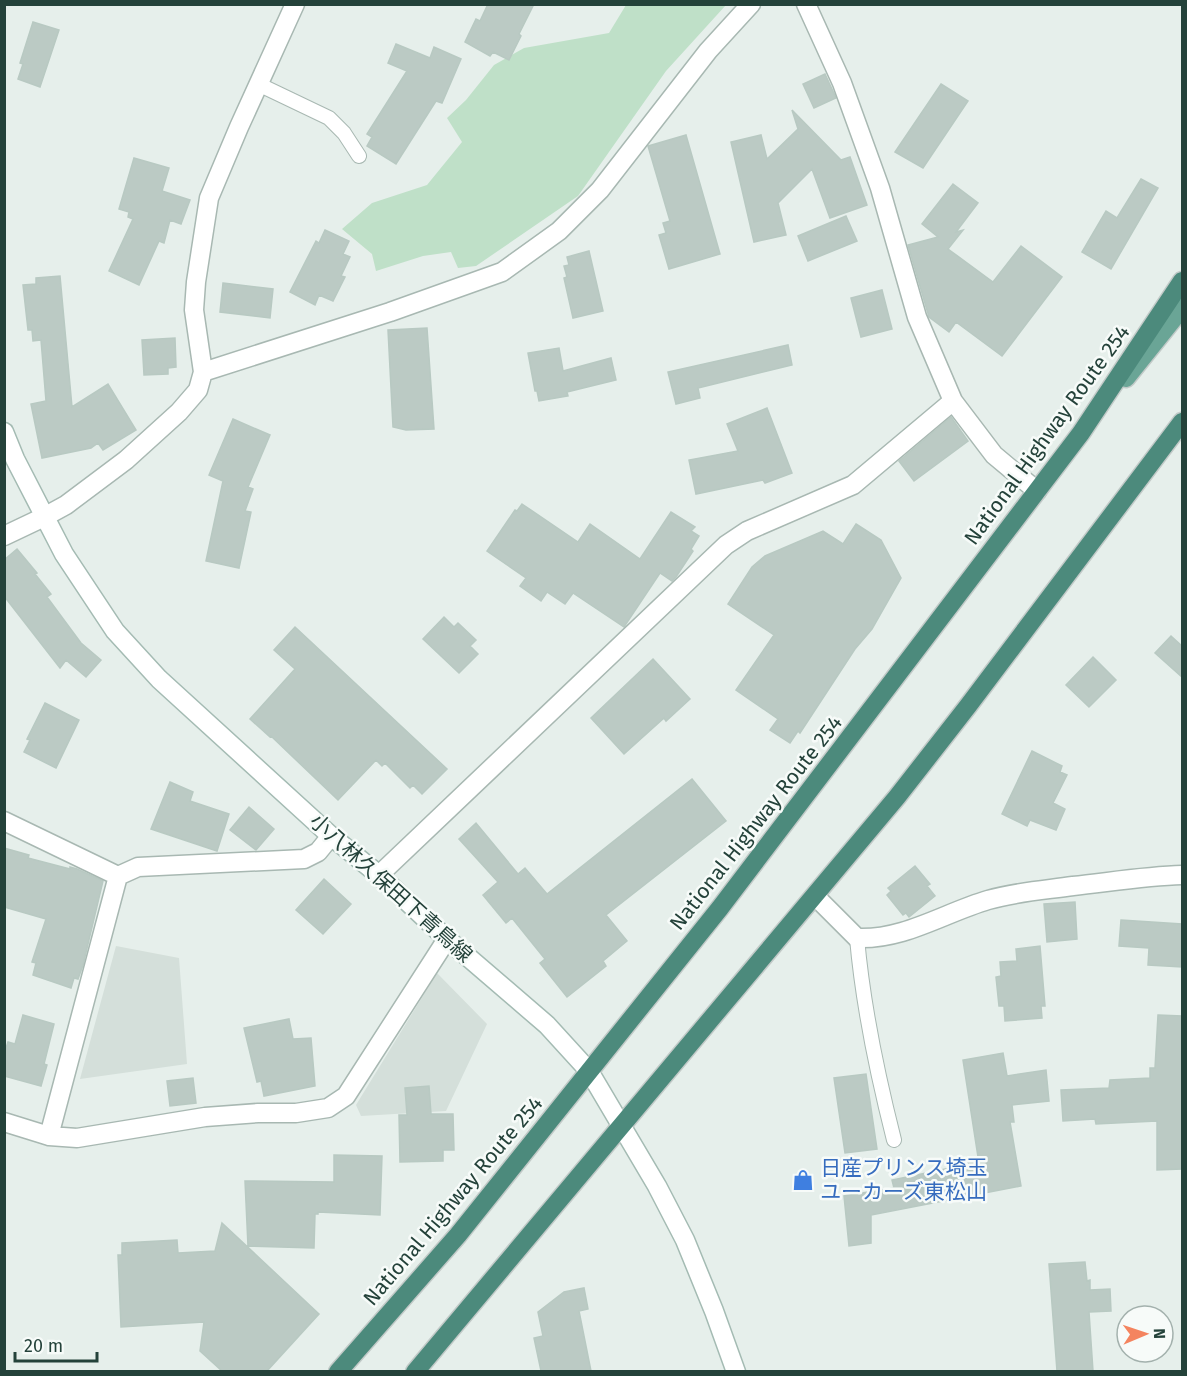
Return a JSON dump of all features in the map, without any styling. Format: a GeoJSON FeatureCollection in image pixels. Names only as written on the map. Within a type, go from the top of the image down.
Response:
{"type":"FeatureCollection","features":[{"type":"Feature","properties":{"kind":"highway","name":"National Highway Route 254"},"geometry":{"type":"LineString","coordinates":[[338,1371],[458,1235],[720,908],[1081,433],[1182,281]]}},
{"type":"Feature","properties":{"kind":"highway"},"geometry":{"type":"LineString","coordinates":[[415,1371],[897,797],[1182,422]]}},
{"type":"Feature","properties":{"kind":"main road"},"geometry":{"type":"LineString","coordinates":[[1081,433],[1182,308]]}},
{"type":"Feature","properties":{"kind":"street"},"geometry":{"type":"LineString","coordinates":[[4,536],[66,505],[126,460],[179,412],[198,390],[202,372],[194,310],[209,198],[296,4]]}},
{"type":"Feature","properties":{"kind":"street"},"geometry":{"type":"LineString","coordinates":[[202,372],[390,312],[502,272],[559,231],[600,190],[708,51],[751,4]]}},
{"type":"Feature","properties":{"kind":"street"},"geometry":{"type":"LineString","coordinates":[[806,4],[842,82],[880,188],[917,317],[953,401],[994,455],[1037,491]]}},
{"type":"Feature","properties":{"kind":"street"},"geometry":{"type":"LineString","coordinates":[[379,875],[726,545],[747,531],[853,485],[953,401]]}},
{"type":"Feature","properties":{"kind":"street","name":"小八林久保田下青鳥線"},"geometry":{"type":"LineString","coordinates":[[4,432],[44,517],[76,573],[123,639],[159,679],[331,836],[379,875],[447,939],[547,1025],[589,1071],[657,1186],[684,1240],[736,1371]]}},
{"type":"Feature","properties":{"kind":"street"},"geometry":{"type":"LineString","coordinates":[[4,821],[118,876],[138,867],[304,859],[318,852],[331,836]]}},
{"type":"Feature","properties":{"kind":"street"},"geometry":{"type":"LineString","coordinates":[[815,896],[857,938],[876,939],[896,934],[988,899],[1159,876],[1182,875]]}},
{"type":"Feature","properties":{"kind":"street"},"geometry":{"type":"LineString","coordinates":[[49,1136],[118,876]]}},
{"type":"Feature","properties":{"kind":"street"},"geometry":{"type":"LineString","coordinates":[[4,1122],[49,1136],[78,1138],[205,1117],[296,1113],[328,1108],[346,1096],[447,939]]}},
{"type":"Feature","properties":{"kind":"lane"},"geometry":{"type":"LineString","coordinates":[[260,85],[329,118],[344,133],[359,156]]}},
{"type":"Feature","properties":{"kind":"lane"},"geometry":{"type":"LineString","coordinates":[[857,938],[862,991],[874,1062],[894,1140]]}},
{"type":"Feature","properties":{"kind":"shaded area"},"geometry":{"type":"Polygon","coordinates":[[[116,946],[179,958],[187,1064],[80,1079],[116,946]]]}},
{"type":"Feature","properties":{"kind":"shaded area"},"geometry":{"type":"Polygon","coordinates":[[[437,973],[487,1024],[446,1111],[361,1116],[356,1105],[437,973]]]}},
{"type":"Feature","properties":{"kind":"green space"},"geometry":{"type":"Polygon","coordinates":[[[626,5],[726,5],[666,71],[578,196],[476,266],[458,268],[451,252],[423,256],[376,271],[372,254],[342,229],[372,203],[427,185],[462,142],[447,118],[466,100],[494,65],[524,48],[609,33],[626,5]]]}},
{"type":"Feature","properties":{"kind":"building"},"geometry":{"type":"Polygon","coordinates":[[[488,4],[534,4],[509,60],[493,52],[490,56],[465,42],[476,19],[480,21],[488,4]]]}},
{"type":"Feature","properties":{"kind":"building"},"geometry":{"type":"Polygon","coordinates":[[[33,22],[59,30],[40,87],[18,79],[23,64],[20,63],[33,22]]]}},
{"type":"Feature","properties":{"kind":"building"},"geometry":{"type":"Polygon","coordinates":[[[396,44],[430,58],[434,47],[461,59],[442,103],[436,101],[396,164],[367,146],[372,137],[367,134],[407,71],[388,63],[396,44]]]}},
{"type":"Feature","properties":{"kind":"building"},"geometry":{"type":"Polygon","coordinates":[[[825,74],[836,98],[814,108],[803,84],[825,74]]]}},
{"type":"Feature","properties":{"kind":"building"},"geometry":{"type":"Polygon","coordinates":[[[941,84],[968,101],[923,168],[895,152],[941,84]]]}},
{"type":"Feature","properties":{"kind":"building"},"geometry":{"type":"Polygon","coordinates":[[[792,110],[841,160],[850,157],[867,205],[830,218],[812,169],[778,203],[786,235],[754,242],[731,142],[761,135],[767,159],[798,129],[792,110]]]}},
{"type":"Feature","properties":{"kind":"building"},"geometry":{"type":"Polygon","coordinates":[[[686,135],[720,254],[669,269],[659,235],[666,233],[663,223],[670,221],[648,146],[686,135]]]}},
{"type":"Feature","properties":{"kind":"building"},"geometry":{"type":"Polygon","coordinates":[[[134,158],[169,168],[162,191],[190,200],[181,224],[170,220],[164,243],[159,241],[139,285],[109,271],[133,219],[128,217],[129,212],[119,209],[134,158]]]}},
{"type":"Feature","properties":{"kind":"building"},"geometry":{"type":"Polygon","coordinates":[[[1141,179],[1158,188],[1111,269],[1082,252],[1106,211],[1117,218],[1141,179]]]}},
{"type":"Feature","properties":{"kind":"building"},"geometry":{"type":"Polygon","coordinates":[[[953,184],[978,203],[956,232],[963,230],[948,249],[993,282],[1021,246],[1062,277],[1002,356],[956,322],[949,332],[929,317],[908,245],[938,237],[922,224],[953,184]]]}},
{"type":"Feature","properties":{"kind":"building"},"geometry":{"type":"Polygon","coordinates":[[[846,216],[857,241],[808,261],[798,236],[846,216]]]}},
{"type":"Feature","properties":{"kind":"building"},"geometry":{"type":"Polygon","coordinates":[[[325,230],[349,241],[343,254],[350,257],[341,276],[345,277],[333,301],[319,295],[315,305],[290,292],[316,241],[319,243],[325,230]]]}},
{"type":"Feature","properties":{"kind":"building"},"geometry":{"type":"Polygon","coordinates":[[[589,251],[603,311],[573,318],[564,278],[567,277],[564,266],[569,265],[567,257],[589,251]]]}},
{"type":"Feature","properties":{"kind":"building"},"geometry":{"type":"Polygon","coordinates":[[[60,276],[72,407],[108,384],[136,430],[103,450],[98,443],[91,448],[42,458],[31,404],[46,401],[41,340],[33,341],[32,330],[28,330],[23,285],[36,284],[36,278],[60,276]]]}},
{"type":"Feature","properties":{"kind":"building"},"geometry":{"type":"Polygon","coordinates":[[[223,283],[273,289],[270,318],[220,312],[223,283]]]}},
{"type":"Feature","properties":{"kind":"building"},"geometry":{"type":"Polygon","coordinates":[[[882,290],[892,329],[861,337],[851,298],[882,290]]]}},
{"type":"Feature","properties":{"kind":"building"},"geometry":{"type":"Polygon","coordinates":[[[427,328],[434,429],[406,430],[393,427],[388,330],[427,328]]]}},
{"type":"Feature","properties":{"kind":"building"},"geometry":{"type":"Polygon","coordinates":[[[175,338],[176,367],[168,368],[168,374],[144,375],[142,340],[175,338]]]}},
{"type":"Feature","properties":{"kind":"building"},"geometry":{"type":"Polygon","coordinates":[[[788,345],[792,365],[698,388],[700,398],[676,404],[668,372],[788,345]]]}},
{"type":"Feature","properties":{"kind":"building"},"geometry":{"type":"Polygon","coordinates":[[[559,348],[563,371],[611,358],[616,380],[567,392],[568,396],[539,401],[528,353],[559,348]]]}},
{"type":"Feature","properties":{"kind":"building"},"geometry":{"type":"Polygon","coordinates":[[[767,408],[792,473],[765,483],[763,480],[696,494],[689,460],[738,451],[727,424],[767,408]]]}},
{"type":"Feature","properties":{"kind":"building"},"geometry":{"type":"Polygon","coordinates":[[[951,417],[968,441],[914,481],[899,461],[951,417]]]}},
{"type":"Feature","properties":{"kind":"building"},"geometry":{"type":"Polygon","coordinates":[[[233,419],[270,435],[248,487],[253,489],[245,511],[251,512],[239,568],[206,561],[223,481],[209,475],[233,419]]]}},
{"type":"Feature","properties":{"kind":"building"},"geometry":{"type":"Polygon","coordinates":[[[522,504],[578,542],[590,524],[640,559],[671,512],[695,527],[691,531],[699,536],[691,549],[693,551],[676,577],[672,581],[660,573],[624,627],[573,593],[565,604],[547,592],[541,601],[520,586],[526,578],[487,551],[515,510],[517,511],[522,504]]]}},
{"type":"Feature","properties":{"kind":"building"},"geometry":{"type":"Polygon","coordinates":[[[856,524],[881,540],[901,578],[872,629],[855,649],[800,733],[798,731],[790,743],[770,730],[778,719],[736,690],[774,635],[728,604],[752,567],[765,556],[823,531],[843,544],[856,524]]]}},
{"type":"Feature","properties":{"kind":"building"},"geometry":{"type":"Polygon","coordinates":[[[17,549],[37,573],[35,574],[51,594],[47,597],[81,643],[101,660],[86,677],[66,660],[60,668],[4,596],[4,560],[17,549]]]}},
{"type":"Feature","properties":{"kind":"building"},"geometry":{"type":"Polygon","coordinates":[[[444,617],[454,627],[458,623],[476,640],[470,646],[478,654],[459,673],[423,639],[444,617]]]}},
{"type":"Feature","properties":{"kind":"building"},"geometry":{"type":"Polygon","coordinates":[[[295,627],[447,769],[422,794],[413,785],[410,788],[385,763],[382,766],[376,760],[338,800],[250,719],[295,669],[274,650],[295,627]]]}},
{"type":"Feature","properties":{"kind":"building"},"geometry":{"type":"Polygon","coordinates":[[[1171,636],[1182,646],[1182,677],[1155,653],[1171,636]]]}},
{"type":"Feature","properties":{"kind":"building"},"geometry":{"type":"Polygon","coordinates":[[[1093,657],[1116,680],[1089,707],[1066,685],[1093,657]]]}},
{"type":"Feature","properties":{"kind":"building"},"geometry":{"type":"Polygon","coordinates":[[[653,659],[690,699],[666,721],[664,718],[624,754],[591,718],[653,659]]]}},
{"type":"Feature","properties":{"kind":"building"},"geometry":{"type":"Polygon","coordinates":[[[45,703],[79,720],[56,768],[24,752],[30,740],[27,739],[45,703]]]}},
{"type":"Feature","properties":{"kind":"building"},"geometry":{"type":"Polygon","coordinates":[[[1032,751],[1062,766],[1060,772],[1067,775],[1053,803],[1065,809],[1056,830],[1030,820],[1027,826],[1002,814],[1032,751]]]}},
{"type":"Feature","properties":{"kind":"building"},"geometry":{"type":"Polygon","coordinates":[[[692,779],[726,821],[606,915],[627,941],[603,961],[606,966],[567,997],[540,963],[545,959],[512,918],[506,923],[483,895],[498,882],[459,839],[476,823],[518,874],[525,868],[547,894],[692,779]]]}},
{"type":"Feature","properties":{"kind":"building"},"geometry":{"type":"Polygon","coordinates":[[[170,782],[193,792],[190,801],[229,814],[217,851],[151,829],[170,782]]]}},
{"type":"Feature","properties":{"kind":"building"},"geometry":{"type":"Polygon","coordinates":[[[249,807],[274,829],[256,850],[230,830],[249,807]]]}},
{"type":"Feature","properties":{"kind":"building"},"geometry":{"type":"Polygon","coordinates":[[[4,848],[29,855],[28,858],[77,869],[103,881],[83,965],[78,979],[74,978],[71,988],[33,975],[36,963],[32,962],[46,919],[4,907],[4,848]]]}},
{"type":"Feature","properties":{"kind":"building"},"geometry":{"type":"Polygon","coordinates":[[[915,866],[930,884],[927,886],[935,896],[909,917],[906,913],[903,915],[887,895],[891,891],[888,888],[915,866]]]}},
{"type":"Feature","properties":{"kind":"building"},"geometry":{"type":"Polygon","coordinates":[[[324,879],[351,904],[323,934],[296,910],[324,879]]]}},
{"type":"Feature","properties":{"kind":"building"},"geometry":{"type":"Polygon","coordinates":[[[1075,902],[1077,939],[1047,942],[1044,904],[1075,902]]]}},
{"type":"Feature","properties":{"kind":"building"},"geometry":{"type":"Polygon","coordinates":[[[1121,920],[1182,924],[1182,967],[1148,965],[1149,948],[1119,946],[1121,920]]]}},
{"type":"Feature","properties":{"kind":"building"},"geometry":{"type":"Polygon","coordinates":[[[1040,946],[1045,1006],[1041,1006],[1042,1018],[1005,1021],[1004,1006],[999,1006],[996,977],[1001,976],[1000,962],[1017,961],[1016,949],[1040,946]]]}},
{"type":"Feature","properties":{"kind":"building"},"geometry":{"type":"Polygon","coordinates":[[[23,1015],[54,1024],[41,1086],[4,1076],[4,1054],[8,1042],[15,1044],[23,1015]]]}},
{"type":"Feature","properties":{"kind":"building"},"geometry":{"type":"Polygon","coordinates":[[[1158,1015],[1182,1016],[1182,1169],[1157,1170],[1157,1121],[1096,1124],[1095,1119],[1063,1121],[1061,1090],[1109,1088],[1110,1080],[1150,1078],[1150,1068],[1155,1068],[1158,1015]]]}},
{"type":"Feature","properties":{"kind":"building"},"geometry":{"type":"Polygon","coordinates":[[[289,1019],[293,1039],[311,1038],[315,1086],[264,1096],[261,1081],[257,1082],[244,1028],[289,1019]]]}},
{"type":"Feature","properties":{"kind":"building"},"geometry":{"type":"Polygon","coordinates":[[[1003,1053],[1007,1076],[1046,1070],[1049,1101],[1012,1105],[1014,1122],[1010,1122],[1021,1186],[871,1215],[871,1243],[849,1246],[844,1196],[894,1188],[892,1180],[955,1167],[954,1161],[978,1157],[963,1060],[1003,1053]]]}},
{"type":"Feature","properties":{"kind":"building"},"geometry":{"type":"Polygon","coordinates":[[[866,1074],[877,1149],[845,1153],[834,1078],[866,1074]]]}},
{"type":"Feature","properties":{"kind":"building"},"geometry":{"type":"Polygon","coordinates":[[[193,1078],[196,1103],[170,1106],[167,1081],[193,1078]]]}},
{"type":"Feature","properties":{"kind":"building"},"geometry":{"type":"Polygon","coordinates":[[[429,1086],[431,1114],[453,1114],[454,1150],[443,1150],[443,1161],[400,1162],[399,1115],[407,1115],[405,1088],[429,1086]]]}},
{"type":"Feature","properties":{"kind":"building"},"geometry":{"type":"Polygon","coordinates":[[[334,1155],[382,1156],[380,1215],[318,1212],[315,1214],[314,1248],[248,1246],[245,1181],[334,1182],[334,1155]]]}},
{"type":"Feature","properties":{"kind":"building"},"geometry":{"type":"Polygon","coordinates":[[[222,1223],[319,1314],[267,1371],[222,1371],[200,1351],[204,1322],[121,1327],[118,1255],[122,1255],[122,1243],[177,1240],[178,1253],[215,1251],[222,1223]]]}},
{"type":"Feature","properties":{"kind":"building"},"geometry":{"type":"Polygon","coordinates":[[[1085,1262],[1090,1290],[1110,1289],[1111,1311],[1089,1312],[1093,1371],[1057,1371],[1049,1264],[1085,1262]]]}},
{"type":"Feature","properties":{"kind":"building"},"geometry":{"type":"Polygon","coordinates":[[[584,1288],[588,1309],[579,1311],[591,1371],[541,1371],[534,1338],[543,1336],[538,1312],[564,1292],[584,1288]]]}},
{"type":"Feature","properties":{"kind":"place","name":"日産プリンス埼玉 ユーカーズ東松山"},"geometry":{"type":"Point","coordinates":[803,1180]}}]}
